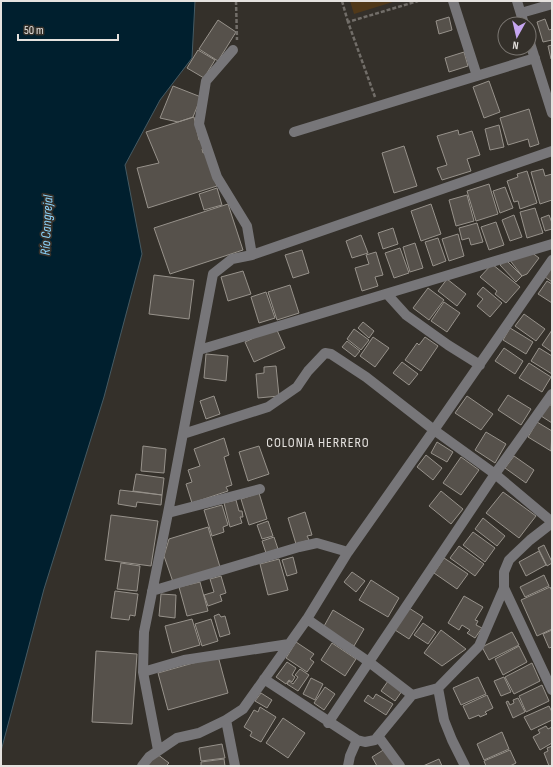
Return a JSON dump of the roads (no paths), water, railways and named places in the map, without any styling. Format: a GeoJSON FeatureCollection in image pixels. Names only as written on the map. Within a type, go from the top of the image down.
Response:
{"type":"FeatureCollection","features":[{"type":"Feature","properties":{"kind":"street"},"geometry":{"type":"LineString","coordinates":[[454,1],[477,76]]}},
{"type":"Feature","properties":{"kind":"street"},"geometry":{"type":"LineString","coordinates":[[517,1],[522,16]]}},
{"type":"Feature","properties":{"kind":"street"},"geometry":{"type":"LineString","coordinates":[[521,13],[552,4]]}},
{"type":"Feature","properties":{"kind":"street"},"geometry":{"type":"LineString","coordinates":[[233,50],[206,80],[199,124],[217,177],[247,226],[252,255]]}},
{"type":"Feature","properties":{"kind":"street"},"geometry":{"type":"LineString","coordinates":[[294,132],[535,58],[552,113]]}},
{"type":"Feature","properties":{"kind":"street"},"geometry":{"type":"LineString","coordinates":[[158,750],[143,672],[144,632],[213,274],[232,259],[252,255],[552,151]]}},
{"type":"Feature","properties":{"kind":"street"},"geometry":{"type":"LineString","coordinates":[[199,350],[552,244]]}},
{"type":"Feature","properties":{"kind":"street"},"geometry":{"type":"LineString","coordinates":[[142,766],[149,757],[177,738],[199,733],[226,720],[243,708],[307,619],[348,552],[552,260]]}},
{"type":"Feature","properties":{"kind":"street"},"geometry":{"type":"LineString","coordinates":[[386,294],[406,315],[448,345],[480,365]]}},
{"type":"Feature","properties":{"kind":"street"},"geometry":{"type":"LineString","coordinates":[[183,434],[268,407],[297,387],[308,371],[325,353],[331,354],[366,377],[434,430],[495,474],[552,522],[509,560],[504,572],[504,588],[479,646],[438,688],[412,695],[375,740],[371,742],[357,740],[264,679]]}},
{"type":"Feature","properties":{"kind":"street"},"geometry":{"type":"LineString","coordinates":[[328,722],[495,474],[552,394]]}},
{"type":"Feature","properties":{"kind":"street"},"geometry":{"type":"LineString","coordinates":[[168,513],[260,489]]}},
{"type":"Feature","properties":{"kind":"street"},"geometry":{"type":"LineString","coordinates":[[152,591],[317,543],[348,552]]}},
{"type":"Feature","properties":{"kind":"street"},"geometry":{"type":"LineString","coordinates":[[504,588],[552,690]]}},
{"type":"Feature","properties":{"kind":"street"},"geometry":{"type":"LineString","coordinates":[[307,619],[369,662],[412,695]]}},
{"type":"Feature","properties":{"kind":"street"},"geometry":{"type":"LineString","coordinates":[[143,672],[184,660],[289,644]]}},
{"type":"Feature","properties":{"kind":"street"},"geometry":{"type":"LineString","coordinates":[[438,688],[444,720],[465,766]]}},
{"type":"Feature","properties":{"kind":"street"},"geometry":{"type":"LineString","coordinates":[[226,720],[235,766]]}},
{"type":"Feature","properties":{"kind":"street"},"geometry":{"type":"LineString","coordinates":[[378,736],[400,766]]}},
{"type":"Feature","properties":{"kind":"street"},"geometry":{"type":"LineString","coordinates":[[348,766],[350,756],[357,740]]}},
{"type":"Feature","properties":{"kind":"water","name":"Río Cangrejal"},"geometry":{"type":"Polygon","coordinates":[[[1,1],[195,1],[192,58],[160,100],[125,165],[142,254],[104,397],[44,589],[1,751],[1,1]]]}},
{"type":"Feature","properties":{"kind":"district","name":"COLONIA HERRERO"},"geometry":{"type":"Point","coordinates":[318,442]}}]}
